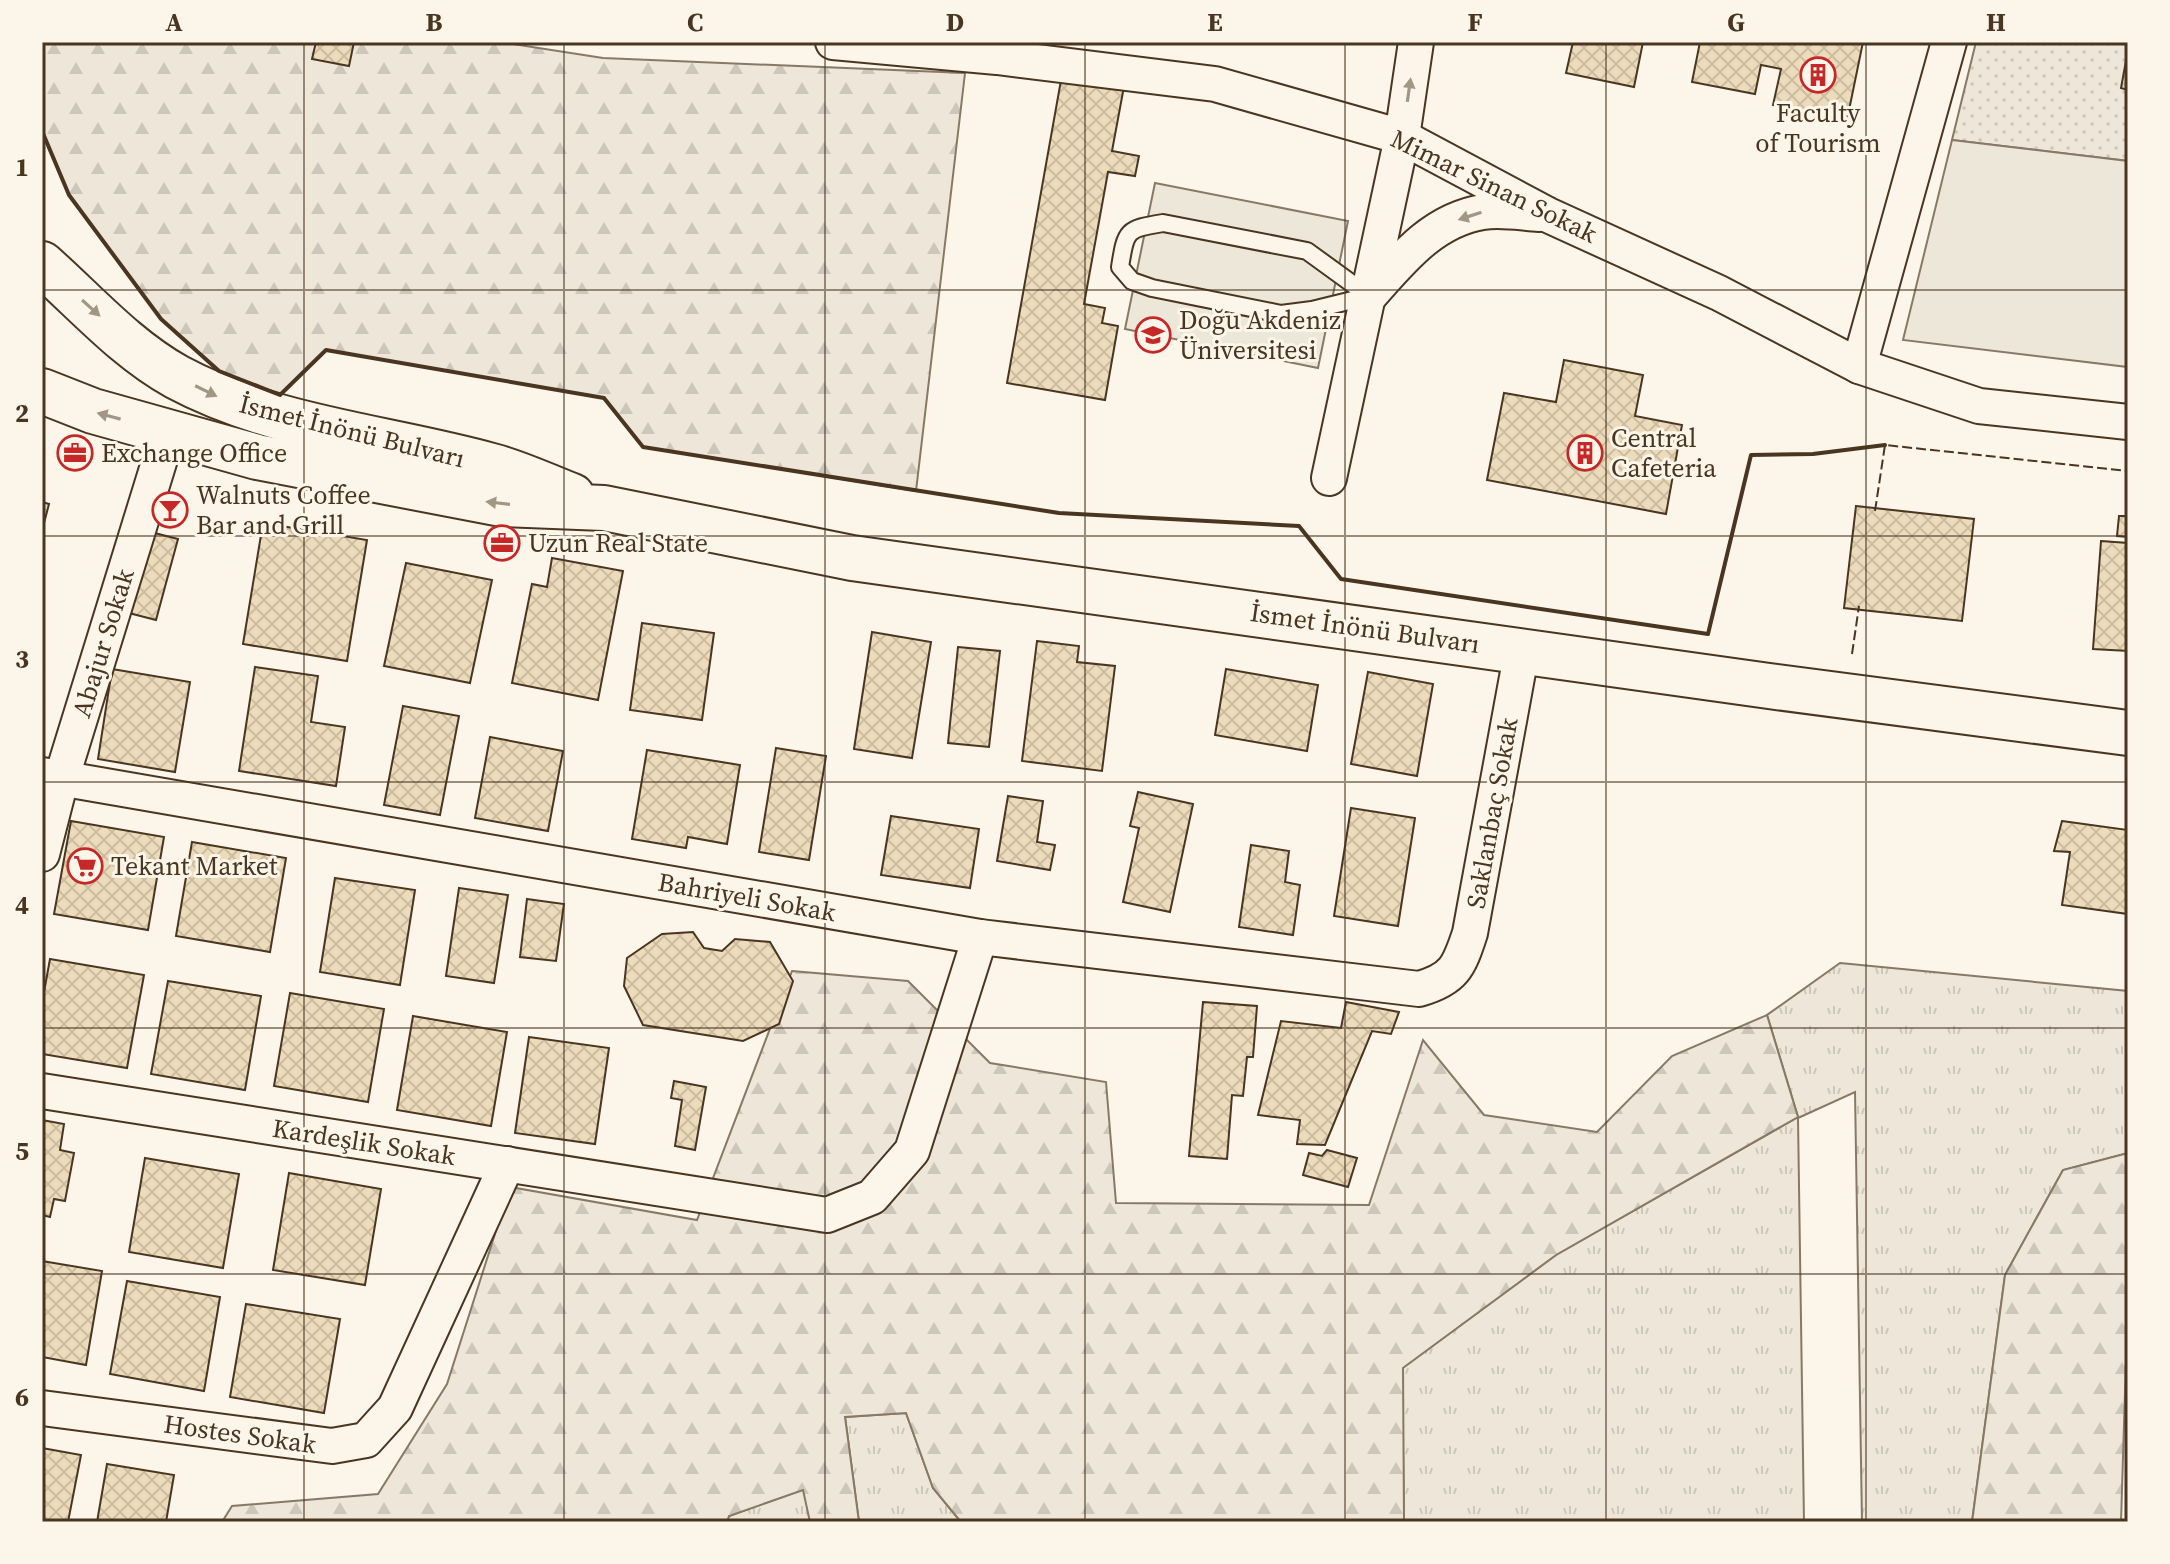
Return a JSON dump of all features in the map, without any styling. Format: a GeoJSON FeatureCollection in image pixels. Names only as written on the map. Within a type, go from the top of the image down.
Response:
{"type":"FeatureCollection","features":[{"type":"Feature","properties":{"kind":"main road","name":"İsmet İnönü Bulvarı"},"geometry":{"type":"LineString","coordinates":[[42,264],[139,352],[174,375],[216,396],[260,412],[495,466],[604,508]]}},
{"type":"Feature","properties":{"kind":"main road","name":"İsmet İnönü Bulvarı"},"geometry":{"type":"LineString","coordinates":[[42,391],[93,411],[257,457],[501,504],[604,508],[852,558],[2128,733]]}},
{"type":"Feature","properties":{"kind":"street","name":"Mimar Sinan Sokak"},"geometry":{"type":"LineString","coordinates":[[833,42],[997,57],[1215,84],[1402,137],[1548,215],[1719,293],[1859,366],[1979,406],[2128,422]]}},
{"type":"Feature","properties":{"kind":"street"},"geometry":{"type":"LineString","coordinates":[[1329,478],[1402,137],[1416,42]]}},
{"type":"Feature","properties":{"kind":"street"},"geometry":{"type":"LineString","coordinates":[[1859,366],[1949,42]]}},
{"type":"Feature","properties":{"kind":"street"},"geometry":{"type":"LineString","coordinates":[[1369,296],[1416,244],[1448,223],[1484,212],[1548,215]]}},
{"type":"Feature","properties":{"kind":"street","name":"Abajur Sokak"},"geometry":{"type":"LineString","coordinates":[[42,854],[52,777],[168,433]]}},
{"type":"Feature","properties":{"kind":"street","name":"Saklanbaç Sokak"},"geometry":{"type":"LineString","coordinates":[[1453,974],[1470,933],[1522,650]]}},
{"type":"Feature","properties":{"kind":"street","name":"Bahriyeli Sokak"},"geometry":{"type":"LineString","coordinates":[[52,777],[980,937],[1419,989],[1437,984],[1453,974]]}},
{"type":"Feature","properties":{"kind":"street","name":"Kardeşlik Sokak"},"geometry":{"type":"LineString","coordinates":[[42,1091],[827,1215],[872,1197],[912,1151],[980,937]]}},
{"type":"Feature","properties":{"kind":"street","name":"Hostes Sokak"},"geometry":{"type":"LineString","coordinates":[[42,1408],[332,1446],[366,1440],[395,1408],[507,1164]]}},
{"type":"Feature","properties":{"kind":"lane"},"geometry":{"type":"LineString","coordinates":[[1163,223],[1307,251],[1369,296],[1281,314],[1152,288],[1132,281],[1120,267],[1125,238],[1136,227],[1163,223]]}},
{"type":"Feature","properties":{"kind":"green space"},"geometry":{"type":"Polygon","coordinates":[[[42,42],[500,42],[603,58],[965,73],[916,491],[643,447],[603,398],[326,350],[280,395],[219,371],[161,319],[69,195],[42,131],[42,42]]]}},
{"type":"Feature","properties":{"kind":"green space"},"geometry":{"type":"Polygon","coordinates":[[[1976,42],[2128,42],[2128,161],[1952,140],[1976,42]]]}},
{"type":"Feature","properties":{"kind":"green space"},"geometry":{"type":"Polygon","coordinates":[[[1840,963],[2128,991],[2128,1153],[2063,1170],[2005,1275],[1972,1522],[1862,1522],[1855,1092],[1798,1118],[1804,1522],[1404,1522],[1402,1368],[1556,1255],[1798,1117],[1767,1015],[1840,963]]]}},
{"type":"Feature","properties":{"kind":"green space"},"geometry":{"type":"Polygon","coordinates":[[[792,971],[908,981],[990,1063],[1106,1082],[1116,1203],[1369,1205],[1423,1040],[1484,1115],[1597,1132],[1672,1056],[1767,1015],[1798,1117],[1556,1255],[1403,1368],[1404,1522],[961,1522],[933,1488],[906,1413],[845,1417],[859,1522],[810,1522],[803,1490],[729,1516],[727,1522],[222,1522],[232,1506],[378,1494],[447,1384],[510,1187],[697,1220],[792,971]]]}},
{"type":"Feature","properties":{"kind":"green space"},"geometry":{"type":"Polygon","coordinates":[[[2128,1153],[2128,1295],[2121,1522],[1972,1522],[2005,1275],[2063,1170],[2128,1153]]]}},
{"type":"Feature","properties":{"kind":"green space"},"geometry":{"type":"Polygon","coordinates":[[[906,1413],[933,1488],[961,1522],[859,1522],[845,1417],[906,1413]]]}},
{"type":"Feature","properties":{"kind":"green space"},"geometry":{"type":"Polygon","coordinates":[[[804,1489],[810,1522],[727,1522],[729,1516],[804,1489]]]}},
{"type":"Feature","properties":{"kind":"shaded area"},"geometry":{"type":"Polygon","coordinates":[[[1952,140],[2128,161],[2128,367],[1903,340],[1952,140]]]}},
{"type":"Feature","properties":{"kind":"shaded area"},"geometry":{"type":"Polygon","coordinates":[[[1155,183],[1348,221],[1318,368],[1125,329],[1155,183]]]}},
{"type":"Feature","properties":{"kind":"building"},"geometry":{"type":"Polygon","coordinates":[[[316,42],[354,42],[349,66],[312,59],[316,42]]]}},
{"type":"Feature","properties":{"kind":"building"},"geometry":{"type":"Polygon","coordinates":[[[1573,42],[1643,42],[1634,87],[1566,73],[1573,42]]]}},
{"type":"Feature","properties":{"kind":"building","name":"Faculty of Tourism"},"geometry":{"type":"Polygon","coordinates":[[[1700,42],[1863,42],[1847,120],[1773,105],[1781,69],[1761,65],[1755,94],[1692,82],[1700,42]]]}},
{"type":"Feature","properties":{"kind":"building"},"geometry":{"type":"Polygon","coordinates":[[[2128,50],[2128,90],[2121,88],[2128,50]]]}},
{"type":"Feature","properties":{"kind":"building"},"geometry":{"type":"Polygon","coordinates":[[[1063,69],[1125,81],[1112,151],[1139,156],[1135,176],[1108,172],[1084,304],[1105,308],[1102,323],[1118,326],[1105,400],[1007,383],[1063,69]]]}},
{"type":"Feature","properties":{"kind":"building","name":"Central Cafeteria"},"geometry":{"type":"Polygon","coordinates":[[[1564,360],[1643,375],[1635,416],[1682,425],[1666,514],[1487,480],[1504,393],[1556,402],[1564,360]]]}},
{"type":"Feature","properties":{"kind":"building"},"geometry":{"type":"Polygon","coordinates":[[[42,502],[49,504],[42,531],[42,502]]]}},
{"type":"Feature","properties":{"kind":"building"},"geometry":{"type":"Polygon","coordinates":[[[1856,506],[1974,519],[1962,621],[1844,608],[1856,506]]]}},
{"type":"Feature","properties":{"kind":"building"},"geometry":{"type":"Polygon","coordinates":[[[2119,516],[2128,516],[2128,537],[2117,536],[2119,516]]]}},
{"type":"Feature","properties":{"kind":"building"},"geometry":{"type":"Polygon","coordinates":[[[263,523],[367,540],[347,661],[243,644],[263,523]]]}},
{"type":"Feature","properties":{"kind":"building"},"geometry":{"type":"Polygon","coordinates":[[[143,530],[178,539],[156,620],[121,611],[143,530]]]}},
{"type":"Feature","properties":{"kind":"building"},"geometry":{"type":"Polygon","coordinates":[[[2101,541],[2128,543],[2128,651],[2093,649],[2101,541]]]}},
{"type":"Feature","properties":{"kind":"building"},"geometry":{"type":"Polygon","coordinates":[[[552,558],[623,571],[598,700],[512,683],[532,584],[547,587],[552,558]]]}},
{"type":"Feature","properties":{"kind":"building"},"geometry":{"type":"Polygon","coordinates":[[[406,563],[492,580],[470,683],[384,666],[406,563]]]}},
{"type":"Feature","properties":{"kind":"building"},"geometry":{"type":"Polygon","coordinates":[[[642,623],[714,633],[702,720],[630,710],[642,623]]]}},
{"type":"Feature","properties":{"kind":"building"},"geometry":{"type":"Polygon","coordinates":[[[872,632],[931,642],[912,758],[854,749],[872,632]]]}},
{"type":"Feature","properties":{"kind":"building"},"geometry":{"type":"Polygon","coordinates":[[[1037,641],[1079,646],[1077,662],[1115,666],[1102,771],[1022,761],[1037,641]]]}},
{"type":"Feature","properties":{"kind":"building"},"geometry":{"type":"Polygon","coordinates":[[[958,647],[1000,651],[989,747],[948,743],[958,647]]]}},
{"type":"Feature","properties":{"kind":"building"},"geometry":{"type":"Polygon","coordinates":[[[255,667],[318,676],[311,722],[345,727],[336,786],[239,771],[255,667]]]}},
{"type":"Feature","properties":{"kind":"building"},"geometry":{"type":"Polygon","coordinates":[[[112,669],[190,682],[175,772],[98,759],[112,669]]]}},
{"type":"Feature","properties":{"kind":"building"},"geometry":{"type":"Polygon","coordinates":[[[1226,669],[1318,685],[1307,751],[1215,735],[1226,669]]]}},
{"type":"Feature","properties":{"kind":"building"},"geometry":{"type":"Polygon","coordinates":[[[1368,672],[1433,684],[1417,776],[1351,764],[1368,672]]]}},
{"type":"Feature","properties":{"kind":"building"},"geometry":{"type":"Polygon","coordinates":[[[403,706],[459,716],[440,815],[384,805],[403,706]]]}},
{"type":"Feature","properties":{"kind":"building"},"geometry":{"type":"Polygon","coordinates":[[[490,737],[563,751],[548,831],[475,818],[490,737]]]}},
{"type":"Feature","properties":{"kind":"building"},"geometry":{"type":"Polygon","coordinates":[[[776,748],[826,756],[809,860],[759,852],[776,748]]]}},
{"type":"Feature","properties":{"kind":"building"},"geometry":{"type":"Polygon","coordinates":[[[647,750],[740,765],[727,844],[688,837],[686,848],[632,839],[647,750]]]}},
{"type":"Feature","properties":{"kind":"building"},"geometry":{"type":"Polygon","coordinates":[[[1138,792],[1193,804],[1170,912],[1123,902],[1139,828],[1130,826],[1138,792]]]}},
{"type":"Feature","properties":{"kind":"building"},"geometry":{"type":"Polygon","coordinates":[[[1008,796],[1043,801],[1037,842],[1055,845],[1050,870],[997,861],[1008,796]]]}},
{"type":"Feature","properties":{"kind":"building"},"geometry":{"type":"Polygon","coordinates":[[[1351,808],[1415,818],[1398,926],[1334,916],[1351,808]]]}},
{"type":"Feature","properties":{"kind":"building"},"geometry":{"type":"Polygon","coordinates":[[[891,816],[979,829],[970,888],[881,875],[891,816]]]}},
{"type":"Feature","properties":{"kind":"building"},"geometry":{"type":"Polygon","coordinates":[[[71,821],[164,837],[148,930],[54,914],[71,821]]]}},
{"type":"Feature","properties":{"kind":"building"},"geometry":{"type":"Polygon","coordinates":[[[2062,821],[2128,830],[2128,914],[2062,905],[2070,852],[2054,851],[2062,821]]]}},
{"type":"Feature","properties":{"kind":"building"},"geometry":{"type":"Polygon","coordinates":[[[192,842],[286,858],[270,952],[176,936],[192,842]]]}},
{"type":"Feature","properties":{"kind":"building"},"geometry":{"type":"Polygon","coordinates":[[[1251,845],[1289,851],[1285,882],[1300,885],[1293,935],[1239,927],[1251,845]]]}},
{"type":"Feature","properties":{"kind":"building"},"geometry":{"type":"Polygon","coordinates":[[[335,878],[415,890],[400,985],[320,972],[335,878]]]}},
{"type":"Feature","properties":{"kind":"building"},"geometry":{"type":"Polygon","coordinates":[[[459,888],[508,895],[494,983],[446,976],[459,888]]]}},
{"type":"Feature","properties":{"kind":"building"},"geometry":{"type":"Polygon","coordinates":[[[527,899],[564,904],[556,961],[520,957],[527,899]]]}},
{"type":"Feature","properties":{"kind":"building"},"geometry":{"type":"Polygon","coordinates":[[[693,932],[704,948],[722,951],[735,939],[770,942],[793,981],[779,1024],[743,1041],[643,1025],[624,986],[627,958],[662,934],[693,932]]]}},
{"type":"Feature","properties":{"kind":"building"},"geometry":{"type":"Polygon","coordinates":[[[50,959],[144,975],[127,1068],[42,1054],[42,1003],[50,959]]]}},
{"type":"Feature","properties":{"kind":"building"},"geometry":{"type":"Polygon","coordinates":[[[168,981],[261,996],[245,1090],[151,1074],[168,981]]]}},
{"type":"Feature","properties":{"kind":"building"},"geometry":{"type":"Polygon","coordinates":[[[290,993],[384,1009],[368,1102],[274,1086],[290,993]]]}},
{"type":"Feature","properties":{"kind":"building"},"geometry":{"type":"Polygon","coordinates":[[[1203,1002],[1257,1006],[1253,1057],[1247,1057],[1243,1096],[1232,1095],[1227,1159],[1189,1156],[1203,1002]]]}},
{"type":"Feature","properties":{"kind":"building"},"geometry":{"type":"Polygon","coordinates":[[[1346,1002],[1399,1012],[1391,1034],[1372,1031],[1325,1145],[1297,1144],[1300,1120],[1258,1115],[1281,1021],[1341,1028],[1346,1002]]]}},
{"type":"Feature","properties":{"kind":"building"},"geometry":{"type":"Polygon","coordinates":[[[413,1016],[507,1032],[491,1126],[397,1110],[413,1016]]]}},
{"type":"Feature","properties":{"kind":"building"},"geometry":{"type":"Polygon","coordinates":[[[529,1037],[609,1048],[595,1144],[515,1133],[529,1037]]]}},
{"type":"Feature","properties":{"kind":"building"},"geometry":{"type":"Polygon","coordinates":[[[674,1081],[706,1087],[695,1150],[675,1146],[682,1100],[671,1098],[674,1081]]]}},
{"type":"Feature","properties":{"kind":"building"},"geometry":{"type":"Polygon","coordinates":[[[42,1120],[64,1124],[60,1150],[74,1153],[65,1201],[54,1199],[50,1217],[42,1215],[42,1120]]]}},
{"type":"Feature","properties":{"kind":"building"},"geometry":{"type":"Polygon","coordinates":[[[1327,1150],[1357,1158],[1348,1187],[1303,1175],[1309,1153],[1322,1156],[1327,1150]]]}},
{"type":"Feature","properties":{"kind":"building"},"geometry":{"type":"Polygon","coordinates":[[[145,1158],[239,1174],[223,1268],[129,1252],[145,1158]]]}},
{"type":"Feature","properties":{"kind":"building"},"geometry":{"type":"Polygon","coordinates":[[[289,1173],[381,1189],[365,1285],[273,1270],[289,1173]]]}},
{"type":"Feature","properties":{"kind":"building"},"geometry":{"type":"Polygon","coordinates":[[[42,1261],[102,1271],[86,1365],[42,1357],[42,1261]]]}},
{"type":"Feature","properties":{"kind":"building"},"geometry":{"type":"Polygon","coordinates":[[[127,1281],[220,1297],[204,1391],[110,1374],[127,1281]]]}},
{"type":"Feature","properties":{"kind":"building"},"geometry":{"type":"Polygon","coordinates":[[[246,1304],[340,1319],[324,1413],[230,1397],[246,1304]]]}},
{"type":"Feature","properties":{"kind":"building"},"geometry":{"type":"Polygon","coordinates":[[[42,1448],[81,1455],[68,1522],[42,1522],[42,1448]]]}},
{"type":"Feature","properties":{"kind":"building"},"geometry":{"type":"Polygon","coordinates":[[[107,1464],[174,1475],[166,1522],[97,1522],[107,1464]]]}},
{"type":"Feature","properties":{"kind":"fence"},"geometry":{"type":"LineString","coordinates":[[1875,511],[1885,445],[2128,471]]}},
{"type":"Feature","properties":{"kind":"fence"},"geometry":{"type":"LineString","coordinates":[[1852,654],[1859,606]]}},
{"type":"Feature","properties":{"kind":"wall"},"geometry":{"type":"LineString","coordinates":[[42,131],[69,195],[161,319],[219,371],[280,395],[326,350],[604,398],[643,447],[1059,513],[1299,526],[1341,579],[1708,634],[1751,455],[1813,454],[1885,445]]}},
{"type":"Feature","properties":{"kind":"place","name":"Faculty of Tourism"},"geometry":{"type":"Point","coordinates":[1818,75]}},
{"type":"Feature","properties":{"kind":"place","name":"Doğu Akdeniz Üniversitesi"},"geometry":{"type":"Point","coordinates":[1153,335]}},
{"type":"Feature","properties":{"kind":"place","name":"Exchange Office"},"geometry":{"type":"Point","coordinates":[75,453]}},
{"type":"Feature","properties":{"kind":"place","name":"Central Cafeteria"},"geometry":{"type":"Point","coordinates":[1585,453]}},
{"type":"Feature","properties":{"kind":"place","name":"Walnuts Coffee Bar and Grill"},"geometry":{"type":"Point","coordinates":[170,510]}},
{"type":"Feature","properties":{"kind":"place","name":"Uzun Real State"},"geometry":{"type":"Point","coordinates":[502,543]}},
{"type":"Feature","properties":{"kind":"place","name":"Tekant Market"},"geometry":{"type":"Point","coordinates":[85,866]}}]}
